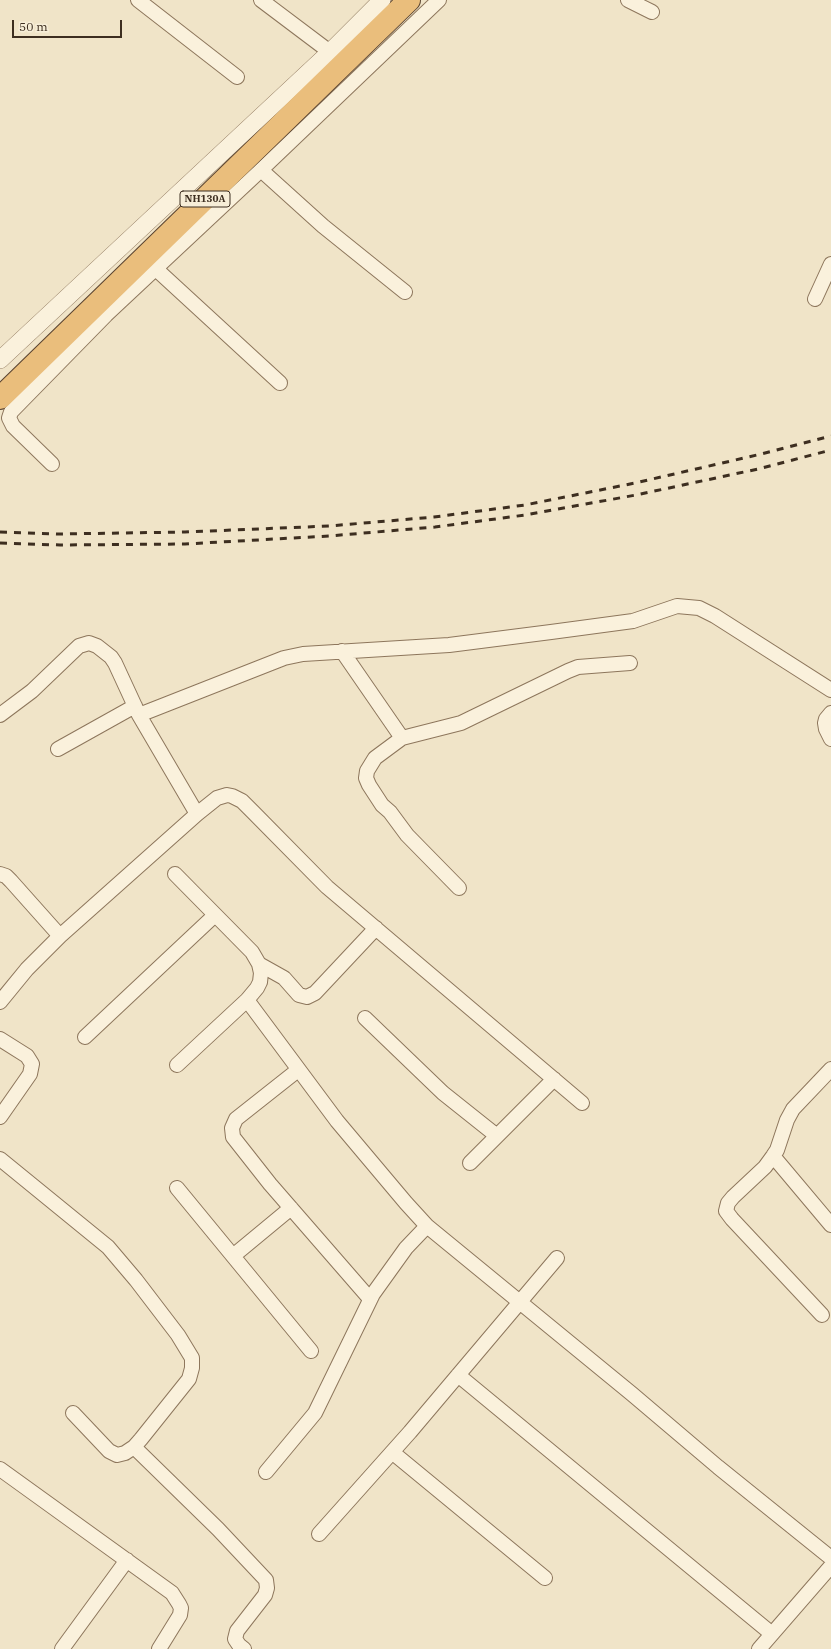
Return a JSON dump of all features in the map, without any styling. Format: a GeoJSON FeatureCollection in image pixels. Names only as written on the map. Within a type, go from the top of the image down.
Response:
{"type":"FeatureCollection","features":[{"type":"Feature","properties":{"kind":"highway","name":"NH130A"},"geometry":{"type":"LineString","coordinates":[[0,398],[409,0]]}},
{"type":"Feature","properties":{"kind":"street"},"geometry":{"type":"LineString","coordinates":[[138,0],[237,77]]}},
{"type":"Feature","properties":{"kind":"street"},"geometry":{"type":"LineString","coordinates":[[261,0],[330,52]]}},
{"type":"Feature","properties":{"kind":"street"},"geometry":{"type":"LineString","coordinates":[[0,360],[330,52],[382,0]]}},
{"type":"Feature","properties":{"kind":"street"},"geometry":{"type":"LineString","coordinates":[[52,464],[12,426],[9,418],[11,412],[106,315],[439,0]]}},
{"type":"Feature","properties":{"kind":"street"},"geometry":{"type":"LineString","coordinates":[[628,0],[652,12]]}},
{"type":"Feature","properties":{"kind":"street"},"geometry":{"type":"LineString","coordinates":[[261,170],[323,226],[405,292]]}},
{"type":"Feature","properties":{"kind":"street"},"geometry":{"type":"LineString","coordinates":[[815,299],[831,264]]}},
{"type":"Feature","properties":{"kind":"street"},"geometry":{"type":"LineString","coordinates":[[156,269],[280,383]]}},
{"type":"Feature","properties":{"kind":"street"},"geometry":{"type":"LineString","coordinates":[[58,749],[137,710],[284,658],[304,654],[342,651],[449,645],[551,632],[633,621],[677,606],[699,608],[715,616],[831,690]]}},
{"type":"Feature","properties":{"kind":"street"},"geometry":{"type":"LineString","coordinates":[[0,716],[32,691],[80,646],[89,643],[98,646],[111,657],[137,710],[197,814]]}},
{"type":"Feature","properties":{"kind":"street"},"geometry":{"type":"LineString","coordinates":[[342,651],[402,738]]}},
{"type":"Feature","properties":{"kind":"street"},"geometry":{"type":"LineString","coordinates":[[459,888],[407,836],[376,796],[366,778],[367,771],[375,758],[402,738],[461,723],[568,670],[578,667],[630,663]]}},
{"type":"Feature","properties":{"kind":"street"},"geometry":{"type":"LineString","coordinates":[[831,713],[826,719],[825,723],[831,739]]}},
{"type":"Feature","properties":{"kind":"street"},"geometry":{"type":"LineString","coordinates":[[0,1002],[28,969],[60,936],[197,814],[217,798],[227,795],[237,798],[253,812],[327,887],[582,1103]]}},
{"type":"Feature","properties":{"kind":"street"},"geometry":{"type":"LineString","coordinates":[[0,874],[6,876],[11,881],[60,936]]}},
{"type":"Feature","properties":{"kind":"street"},"geometry":{"type":"LineString","coordinates":[[174,874],[252,952],[259,964],[261,973],[260,982],[247,1000],[177,1064]]}},
{"type":"Feature","properties":{"kind":"street"},"geometry":{"type":"LineString","coordinates":[[85,1037],[215,915]]}},
{"type":"Feature","properties":{"kind":"street"},"geometry":{"type":"LineString","coordinates":[[259,964],[284,978],[299,995],[307,997],[311,996],[376,928]]}},
{"type":"Feature","properties":{"kind":"street"},"geometry":{"type":"LineString","coordinates":[[247,1000],[337,1121],[427,1226],[632,1394],[718,1467],[831,1558]]}},
{"type":"Feature","properties":{"kind":"street"},"geometry":{"type":"LineString","coordinates":[[366,1018],[437,1088],[497,1136]]}},
{"type":"Feature","properties":{"kind":"street"},"geometry":{"type":"LineString","coordinates":[[0,1039],[27,1056],[32,1064],[30,1074],[0,1117]]}},
{"type":"Feature","properties":{"kind":"street"},"geometry":{"type":"LineString","coordinates":[[822,1314],[726,1211],[728,1203],[733,1197],[765,1167],[773,1156],[790,1114],[831,1069]]}},
{"type":"Feature","properties":{"kind":"street"},"geometry":{"type":"LineString","coordinates":[[298,1070],[236,1119],[232,1124],[231,1132],[235,1141],[370,1299]]}},
{"type":"Feature","properties":{"kind":"street"},"geometry":{"type":"LineString","coordinates":[[470,1163],[554,1079]]}},
{"type":"Feature","properties":{"kind":"street"},"geometry":{"type":"LineString","coordinates":[[773,1156],[831,1224]]}},
{"type":"Feature","properties":{"kind":"street"},"geometry":{"type":"LineString","coordinates":[[0,1160],[93,1234],[113,1252],[141,1286],[178,1335],[191,1355],[193,1362],[189,1379],[134,1447],[121,1455],[117,1455],[109,1451],[73,1412]]}},
{"type":"Feature","properties":{"kind":"street"},"geometry":{"type":"LineString","coordinates":[[177,1188],[312,1351]]}},
{"type":"Feature","properties":{"kind":"street"},"geometry":{"type":"LineString","coordinates":[[233,1256],[291,1208]]}},
{"type":"Feature","properties":{"kind":"street"},"geometry":{"type":"LineString","coordinates":[[266,1472],[315,1413],[370,1299],[388,1270],[427,1226]]}},
{"type":"Feature","properties":{"kind":"street"},"geometry":{"type":"LineString","coordinates":[[319,1534],[392,1452],[557,1258]]}},
{"type":"Feature","properties":{"kind":"street"},"geometry":{"type":"LineString","coordinates":[[458,1375],[772,1634]]}},
{"type":"Feature","properties":{"kind":"street"},"geometry":{"type":"LineString","coordinates":[[134,1447],[213,1524],[266,1580],[267,1588],[265,1595],[237,1630],[235,1639],[236,1642],[244,1649]]}},
{"type":"Feature","properties":{"kind":"street"},"geometry":{"type":"LineString","coordinates":[[392,1452],[545,1578]]}},
{"type":"Feature","properties":{"kind":"street"},"geometry":{"type":"LineString","coordinates":[[0,1469],[172,1593],[181,1608],[178,1620],[159,1649]]}},
{"type":"Feature","properties":{"kind":"street"},"geometry":{"type":"LineString","coordinates":[[62,1649],[127,1560]]}},
{"type":"Feature","properties":{"kind":"street"},"geometry":{"type":"LineString","coordinates":[[759,1649],[831,1566]]}},
{"type":"Feature","properties":{"kind":"railway"},"geometry":{"type":"LineString","coordinates":[[0,532],[59,534],[185,532],[329,526],[434,517],[525,505],[635,483],[757,455],[831,436]]}},
{"type":"Feature","properties":{"kind":"railway"},"geometry":{"type":"LineString","coordinates":[[0,543],[60,545],[185,544],[329,536],[435,527],[525,515],[636,495],[758,469],[831,450]]}}]}
